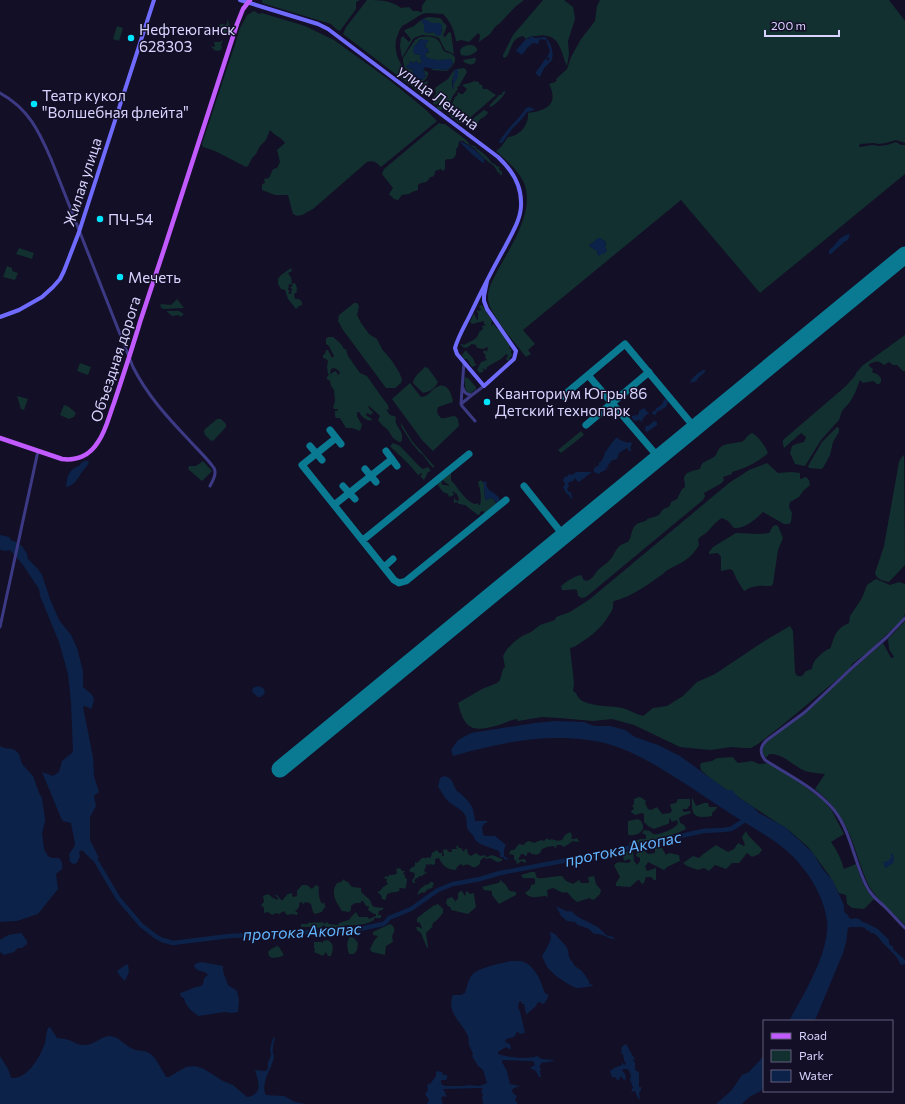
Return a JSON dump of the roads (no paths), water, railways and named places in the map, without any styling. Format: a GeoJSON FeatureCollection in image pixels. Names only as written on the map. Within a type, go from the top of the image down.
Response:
{"type":"FeatureCollection","features":[{"type":"Feature","properties":{"kind":"main road","name":"Объездная дорога"},"geometry":{"type":"LineString","coordinates":[[0,438],[62,459],[70,460],[82,457],[90,452],[102,434],[129,357],[237,24],[241,13],[249,1]]}},
{"type":"Feature","properties":{"kind":"street","name":"Жилая улица"},"geometry":{"type":"LineString","coordinates":[[0,317],[25,308],[42,297],[60,279],[64,271],[79,232],[154,0]]}},
{"type":"Feature","properties":{"kind":"street","name":"улица Ленина"},"geometry":{"type":"LineString","coordinates":[[240,0],[249,1],[318,24],[328,29],[508,166],[518,185],[521,196],[520,214],[514,230],[477,300],[455,348],[457,354],[464,362]]}},
{"type":"Feature","properties":{"kind":"street"},"geometry":{"type":"LineString","coordinates":[[0,93],[22,108],[35,127],[51,159],[137,375],[152,397],[175,425],[216,471],[210,486]]}},
{"type":"Feature","properties":{"kind":"street"},"geometry":{"type":"LineString","coordinates":[[462,404],[514,360],[516,351],[487,310],[484,301],[487,281]]}},
{"type":"Feature","properties":{"kind":"street"},"geometry":{"type":"LineString","coordinates":[[477,300],[481,299],[484,301]]}},
{"type":"Feature","properties":{"kind":"street"},"geometry":{"type":"LineString","coordinates":[[464,362],[484,386]]}},
{"type":"Feature","properties":{"kind":"street"},"geometry":{"type":"LineString","coordinates":[[464,362],[462,406],[475,421]]}},
{"type":"Feature","properties":{"kind":"street"},"geometry":{"type":"LineString","coordinates":[[462,387],[465,393],[472,395]]}},
{"type":"Feature","properties":{"kind":"street"},"geometry":{"type":"LineString","coordinates":[[0,627],[38,451]]}},
{"type":"Feature","properties":{"kind":"street"},"geometry":{"type":"LineString","coordinates":[[905,618],[887,637],[805,712],[761,746],[762,756],[765,760],[814,791],[834,810],[849,838],[862,875],[871,894],[905,928]]}},
{"type":"Feature","properties":{"kind":"water"},"geometry":{"type":"Polygon","coordinates":[[[423,19],[442,25],[441,35],[438,36],[433,32],[428,33],[424,31],[424,25],[421,21],[423,19]]]}},
{"type":"Feature","properties":{"kind":"water"},"geometry":{"type":"Polygon","coordinates":[[[531,36],[535,38],[545,37],[552,50],[552,60],[544,68],[540,77],[536,74],[536,72],[546,58],[548,61],[550,59],[547,57],[550,51],[546,40],[540,39],[538,44],[533,43],[522,55],[516,51],[526,39],[531,36]]]}},
{"type":"Feature","properties":{"kind":"water"},"geometry":{"type":"Polygon","coordinates":[[[420,39],[429,41],[424,46],[429,51],[425,54],[426,57],[435,60],[451,59],[453,64],[447,70],[425,67],[423,71],[426,75],[423,79],[418,81],[413,75],[412,69],[407,68],[406,66],[410,63],[409,61],[413,63],[417,61],[419,64],[422,62],[420,54],[415,55],[413,51],[414,46],[420,39]]]}},
{"type":"Feature","properties":{"kind":"water"},"geometry":{"type":"Polygon","coordinates":[[[454,70],[458,70],[458,77],[454,83],[453,89],[454,70]]]}},
{"type":"Feature","properties":{"kind":"water"},"geometry":{"type":"Polygon","coordinates":[[[530,107],[535,110],[527,112],[502,143],[499,143],[505,133],[525,109],[530,107]]]}},
{"type":"Feature","properties":{"kind":"water"},"geometry":{"type":"Polygon","coordinates":[[[459,141],[478,153],[484,159],[484,163],[475,157],[459,141]]]}},
{"type":"Feature","properties":{"kind":"water"},"geometry":{"type":"Polygon","coordinates":[[[850,234],[848,240],[829,254],[829,250],[842,237],[850,234]]]}},
{"type":"Feature","properties":{"kind":"water"},"geometry":{"type":"Polygon","coordinates":[[[598,238],[606,242],[605,247],[607,250],[605,253],[598,256],[597,251],[589,246],[598,238]]]}},
{"type":"Feature","properties":{"kind":"water"},"geometry":{"type":"Polygon","coordinates":[[[705,370],[705,372],[697,379],[697,381],[690,383],[697,374],[705,370]]]}},
{"type":"Feature","properties":{"kind":"water"},"geometry":{"type":"Polygon","coordinates":[[[665,399],[668,401],[664,409],[659,410],[656,415],[652,414],[653,411],[663,403],[663,400],[665,399]]]}},
{"type":"Feature","properties":{"kind":"water"},"geometry":{"type":"Polygon","coordinates":[[[644,408],[650,415],[646,415],[642,420],[643,423],[640,420],[634,421],[631,416],[638,415],[639,411],[644,408]]]}},
{"type":"Feature","properties":{"kind":"water"},"geometry":{"type":"Polygon","coordinates":[[[654,421],[657,422],[657,425],[647,432],[645,430],[646,426],[643,425],[648,426],[654,421]]]}},
{"type":"Feature","properties":{"kind":"water"},"geometry":{"type":"Polygon","coordinates":[[[616,438],[629,443],[630,441],[632,444],[630,448],[631,451],[627,448],[619,453],[617,459],[612,460],[604,469],[609,467],[607,469],[599,474],[594,472],[594,468],[599,465],[606,451],[616,438]]]}},
{"type":"Feature","properties":{"kind":"water"},"geometry":{"type":"Polygon","coordinates":[[[84,461],[89,461],[87,466],[74,483],[66,487],[69,473],[84,461]]]}},
{"type":"Feature","properties":{"kind":"water"},"geometry":{"type":"Polygon","coordinates":[[[576,472],[592,472],[579,482],[575,478],[573,481],[568,483],[569,486],[567,489],[571,492],[571,499],[563,487],[565,484],[563,480],[565,476],[567,477],[569,474],[572,475],[576,472]]]}},
{"type":"Feature","properties":{"kind":"water"},"geometry":{"type":"Polygon","coordinates":[[[485,481],[488,488],[498,496],[498,504],[492,498],[485,500],[483,482],[485,481]]]}},
{"type":"Feature","properties":{"kind":"water"},"geometry":{"type":"Polygon","coordinates":[[[0,535],[9,537],[12,541],[22,546],[28,559],[42,575],[59,620],[71,635],[77,648],[83,671],[83,687],[92,694],[94,699],[91,709],[85,706],[83,707],[93,757],[94,776],[99,792],[94,796],[96,806],[90,817],[90,840],[99,858],[92,860],[82,850],[79,852],[80,856],[77,863],[73,864],[70,862],[69,854],[75,844],[71,823],[63,821],[61,818],[42,772],[53,776],[59,772],[62,761],[73,752],[68,674],[59,642],[40,596],[39,589],[23,565],[10,550],[0,550],[0,535]]]}},
{"type":"Feature","properties":{"kind":"water"},"geometry":{"type":"Polygon","coordinates":[[[258,686],[263,688],[265,691],[261,697],[258,697],[252,692],[253,688],[258,686]]]}},
{"type":"Feature","properties":{"kind":"water"},"geometry":{"type":"Polygon","coordinates":[[[556,721],[584,722],[594,726],[610,726],[625,730],[635,737],[658,745],[680,756],[727,790],[732,790],[739,798],[752,806],[759,813],[785,827],[813,853],[822,868],[833,881],[844,905],[844,912],[849,918],[859,919],[878,929],[889,940],[890,945],[893,946],[893,949],[905,960],[905,964],[900,964],[895,955],[877,936],[870,933],[869,930],[867,931],[862,927],[850,927],[848,928],[843,953],[816,1018],[814,1020],[790,1020],[815,972],[827,933],[827,921],[820,896],[813,882],[798,862],[784,848],[681,781],[637,755],[601,742],[571,738],[536,739],[486,747],[453,756],[451,750],[458,740],[471,733],[556,721]]]}},
{"type":"Feature","properties":{"kind":"water"},"geometry":{"type":"Polygon","coordinates":[[[0,746],[16,751],[19,754],[22,764],[33,776],[42,798],[45,819],[42,833],[44,849],[48,856],[52,858],[59,858],[62,862],[62,869],[56,874],[58,889],[38,914],[17,921],[0,922],[0,746]]]}},
{"type":"Feature","properties":{"kind":"water"},"geometry":{"type":"Polygon","coordinates":[[[444,776],[450,778],[458,792],[469,802],[473,810],[475,821],[487,821],[487,823],[485,823],[482,827],[483,834],[485,836],[495,836],[506,845],[504,856],[508,860],[500,857],[499,851],[480,844],[475,840],[468,829],[464,814],[447,800],[438,787],[440,778],[444,776]]]}},
{"type":"Feature","properties":{"kind":"water"},"geometry":{"type":"Polygon","coordinates":[[[893,853],[893,863],[886,868],[883,862],[888,861],[893,853]]]}},
{"type":"Feature","properties":{"kind":"water"},"geometry":{"type":"Polygon","coordinates":[[[556,907],[567,911],[572,911],[580,918],[598,927],[606,935],[613,937],[615,940],[602,935],[594,934],[589,929],[578,925],[575,922],[567,921],[561,916],[556,907]]]}},
{"type":"Feature","properties":{"kind":"water"},"geometry":{"type":"Polygon","coordinates":[[[551,932],[555,934],[565,945],[568,950],[569,957],[575,966],[582,971],[589,981],[589,985],[592,984],[593,986],[576,988],[556,976],[547,967],[542,956],[550,941],[551,932]]]}},
{"type":"Feature","properties":{"kind":"water"},"geometry":{"type":"Polygon","coordinates":[[[21,933],[27,941],[27,944],[22,948],[18,948],[14,952],[4,955],[0,952],[0,940],[8,935],[21,933]]]}},
{"type":"Feature","properties":{"kind":"water"},"geometry":{"type":"Polygon","coordinates":[[[511,961],[521,961],[529,965],[538,976],[546,994],[548,994],[548,997],[544,1004],[538,1002],[536,1006],[527,1014],[524,1004],[522,1004],[521,1001],[519,1002],[518,1008],[525,1033],[519,1034],[519,1032],[517,1032],[514,1037],[506,1039],[505,1042],[510,1044],[511,1049],[506,1047],[498,1052],[498,1054],[523,1058],[537,1056],[542,1059],[554,1061],[541,1063],[539,1066],[541,1069],[541,1077],[539,1077],[536,1071],[530,1068],[535,1065],[532,1061],[502,1060],[507,1071],[510,1084],[520,1086],[512,1090],[517,1096],[515,1100],[518,1104],[483,1104],[483,1095],[481,1091],[483,1089],[481,1088],[444,1089],[443,1090],[447,1096],[443,1096],[441,1098],[442,1104],[427,1104],[429,1100],[425,1094],[428,1090],[427,1085],[431,1083],[436,1076],[436,1071],[442,1072],[443,1075],[447,1075],[446,1080],[441,1080],[441,1084],[445,1086],[480,1086],[487,1083],[483,1070],[478,1066],[472,1056],[473,1054],[469,1045],[468,1036],[455,1017],[451,1007],[451,1001],[453,995],[461,995],[465,993],[470,979],[475,972],[490,966],[511,961]]]}},
{"type":"Feature","properties":{"kind":"water"},"geometry":{"type":"Polygon","coordinates":[[[202,962],[223,966],[223,971],[228,985],[237,991],[239,1000],[238,1012],[225,1012],[198,1016],[187,1006],[180,993],[203,984],[204,978],[208,975],[196,969],[194,965],[202,962]]]}},
{"type":"Feature","properties":{"kind":"water"},"geometry":{"type":"Polygon","coordinates":[[[128,964],[129,972],[125,981],[117,971],[128,964]]]}},
{"type":"Feature","properties":{"kind":"water"},"geometry":{"type":"Polygon","coordinates":[[[50,1027],[57,1038],[69,1040],[81,1045],[87,1045],[106,1037],[113,1036],[133,1049],[146,1052],[153,1056],[166,1077],[169,1077],[186,1067],[195,1066],[204,1069],[223,1081],[233,1085],[247,1097],[256,1093],[258,1090],[255,1070],[266,1071],[268,1068],[268,1062],[271,1056],[270,1049],[274,1037],[274,1058],[265,1081],[264,1091],[266,1095],[284,1096],[295,1102],[306,1104],[0,1104],[0,1056],[8,1069],[11,1078],[17,1078],[32,1066],[40,1055],[45,1043],[48,1028],[50,1027]]]}},
{"type":"Feature","properties":{"kind":"water"},"geometry":{"type":"Polygon","coordinates":[[[626,1044],[635,1059],[632,1059],[635,1063],[635,1070],[639,1072],[639,1087],[641,1087],[639,1093],[640,1099],[635,1091],[631,1092],[633,1087],[628,1069],[622,1070],[625,1074],[626,1080],[621,1076],[618,1081],[615,1077],[612,1077],[610,1071],[622,1065],[622,1062],[624,1065],[626,1064],[623,1054],[621,1053],[621,1048],[626,1044]]]}},
{"type":"Feature","properties":{"kind":"water"},"geometry":{"type":"Polygon","coordinates":[[[763,1056],[763,1086],[761,1091],[749,1097],[742,1104],[716,1104],[731,1091],[742,1075],[749,1072],[763,1056]]]}},
{"type":"Feature","properties":{"kind":"waterway","name":"протока Акопас"},"geometry":{"type":"LineString","coordinates":[[92,854],[118,898],[141,925],[162,940],[173,943],[229,936],[355,930],[383,924],[389,918],[411,909],[438,890],[453,884],[703,831],[731,829],[748,819]]}},
{"type":"Feature","properties":{"kind":"place","name":"Нефтеюганск 628303"},"geometry":{"type":"Point","coordinates":[131,38]}},
{"type":"Feature","properties":{"kind":"place","name":"Театр кукол \"Волшебная флейта\""},"geometry":{"type":"Point","coordinates":[34,104]}},
{"type":"Feature","properties":{"kind":"place","name":"ПЧ-54"},"geometry":{"type":"Point","coordinates":[100,219]}},
{"type":"Feature","properties":{"kind":"place","name":"Мечеть"},"geometry":{"type":"Point","coordinates":[120,277]}},
{"type":"Feature","properties":{"kind":"place","name":"Кванториум Югры 86 Детский технопарк"},"geometry":{"type":"Point","coordinates":[487,402]}}]}
